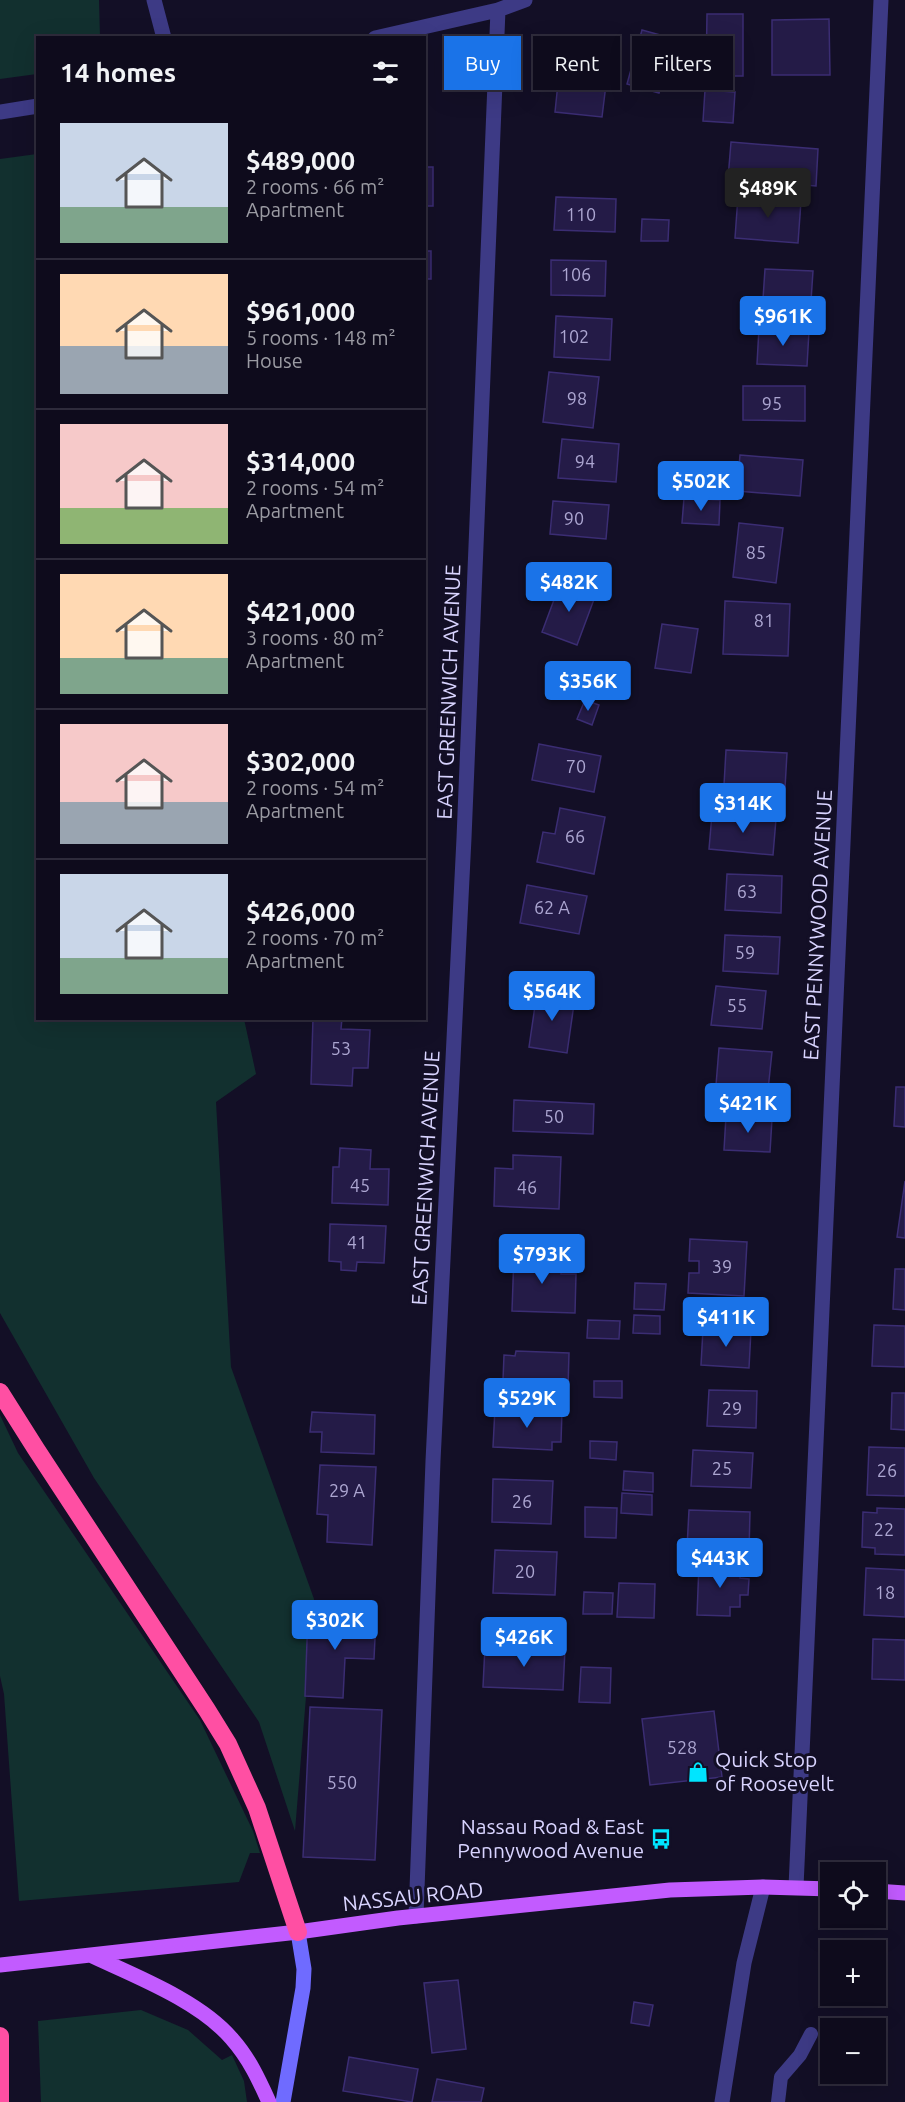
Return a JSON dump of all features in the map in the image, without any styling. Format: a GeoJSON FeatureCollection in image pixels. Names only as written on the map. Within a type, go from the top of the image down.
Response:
{"type":"FeatureCollection","features":[{"type":"Feature","properties":{"kind":"highway"},"geometry":{"type":"LineString","coordinates":[[0,1392],[228,1744],[257,1808],[298,1932]]}},
{"type":"Feature","properties":{"kind":"highway"},"geometry":{"type":"LineString","coordinates":[[0,2036],[0,2102]]}},
{"type":"Feature","properties":{"kind":"main road","name":"NASSAU ROAD"},"geometry":{"type":"LineString","coordinates":[[0,1965],[298,1932],[416,1916],[670,1890],[763,1887],[820,1888]]}},
{"type":"Feature","properties":{"kind":"main road"},"geometry":{"type":"LineString","coordinates":[[886,1892],[905,1893]]}},
{"type":"Feature","properties":{"kind":"main road"},"geometry":{"type":"LineString","coordinates":[[283,2102],[303,1988],[304,1969],[298,1932]]}},
{"type":"Feature","properties":{"kind":"main road"},"geometry":{"type":"LineString","coordinates":[[90,1955],[160,1988],[213,2021],[230,2036],[250,2062],[269,2102]]}},
{"type":"Feature","properties":{"kind":"street"},"geometry":{"type":"LineString","coordinates":[[154,0],[163,36]]}},
{"type":"Feature","properties":{"kind":"street"},"geometry":{"type":"LineString","coordinates":[[384,36],[498,10],[525,0]]}},
{"type":"Feature","properties":{"kind":"street","name":"EAST PENNYWOOD AVENUE"},"geometry":{"type":"LineString","coordinates":[[796,1887],[881,0]]}},
{"type":"Feature","properties":{"kind":"street","name":"EAST GREENWICH AVENUE"},"geometry":{"type":"LineString","coordinates":[[416,1916],[433,1461],[464,838],[498,10]]}},
{"type":"Feature","properties":{"kind":"street"},"geometry":{"type":"LineString","coordinates":[[0,112],[36,106]]}},
{"type":"Feature","properties":{"kind":"street"},"geometry":{"type":"LineString","coordinates":[[722,2102],[744,1963],[763,1887]]}},
{"type":"Feature","properties":{"kind":"lane"},"geometry":{"type":"LineString","coordinates":[[778,2102],[781,2077],[800,2055],[811,2034]]}},
{"type":"Feature","properties":{"kind":"green space"},"geometry":{"type":"Polygon","coordinates":[[[0,0],[99,0],[100,36],[36,36],[36,74],[0,79],[0,0]]]}},
{"type":"Feature","properties":{"kind":"green space"},"geometry":{"type":"Polygon","coordinates":[[[36,154],[36,1020],[244,1020],[256,1074],[216,1102],[231,1367],[314,1599],[295,1831],[259,1722],[94,1478],[0,1313],[0,159],[36,154]]]}},
{"type":"Feature","properties":{"kind":"green space"},"geometry":{"type":"Polygon","coordinates":[[[0,1415],[18,1453],[200,1720],[253,1831],[260,1853],[250,1853],[239,1882],[19,1901],[4,1694],[0,1676],[0,1415]]]}},
{"type":"Feature","properties":{"kind":"green space"},"geometry":{"type":"Polygon","coordinates":[[[141,2010],[188,2030],[222,2060],[232,2055],[244,2081],[247,2102],[41,2102],[38,2021],[141,2010]]]}},
{"type":"Feature","properties":{"kind":"building"},"geometry":{"type":"Polygon","coordinates":[[[707,14],[743,14],[743,76],[733,76],[733,36],[707,36],[707,14]]]}},
{"type":"Feature","properties":{"kind":"building"},"geometry":{"type":"Polygon","coordinates":[[[829,19],[830,75],[772,75],[772,20],[829,19]]]}},
{"type":"Feature","properties":{"kind":"building"},"geometry":{"type":"Polygon","coordinates":[[[642,30],[664,36],[640,36],[642,30]]]}},
{"type":"Feature","properties":{"kind":"building"},"geometry":{"type":"Polygon","coordinates":[[[632,66],[632,85],[627,84],[632,66]]]}},
{"type":"Feature","properties":{"kind":"building"},"geometry":{"type":"Polygon","coordinates":[[[557,90],[605,90],[602,117],[555,112],[557,90]]]}},
{"type":"Feature","properties":{"kind":"building"},"geometry":{"type":"Polygon","coordinates":[[[705,90],[735,92],[733,123],[703,121],[705,90]]]}},
{"type":"Feature","properties":{"kind":"building"},"geometry":{"type":"Polygon","coordinates":[[[731,142],[818,149],[816,186],[728,179],[731,142]]]}},
{"type":"Feature","properties":{"kind":"building"},"geometry":{"type":"Polygon","coordinates":[[[426,167],[433,167],[433,206],[426,206],[426,167]]]}},
{"type":"Feature","properties":{"kind":"building"},"geometry":{"type":"Polygon","coordinates":[[[738,196],[801,201],[798,243],[735,238],[738,196]]]}},
{"type":"Feature","properties":{"kind":"building"},"geometry":{"type":"Polygon","coordinates":[[[556,197],[616,199],[615,232],[554,230],[556,197]]]}},
{"type":"Feature","properties":{"kind":"building"},"geometry":{"type":"Polygon","coordinates":[[[642,219],[669,220],[668,241],[641,241],[642,219]]]}},
{"type":"Feature","properties":{"kind":"building"},"geometry":{"type":"Polygon","coordinates":[[[426,251],[431,251],[431,279],[426,279],[426,251]]]}},
{"type":"Feature","properties":{"kind":"building"},"geometry":{"type":"Polygon","coordinates":[[[551,260],[606,261],[605,296],[551,295],[551,260]]]}},
{"type":"Feature","properties":{"kind":"building"},"geometry":{"type":"Polygon","coordinates":[[[765,269],[813,271],[811,301],[763,299],[765,269]]]}},
{"type":"Feature","properties":{"kind":"building"},"geometry":{"type":"Polygon","coordinates":[[[556,316],[612,319],[610,360],[554,357],[556,316]]]}},
{"type":"Feature","properties":{"kind":"building"},"geometry":{"type":"Polygon","coordinates":[[[759,328],[809,331],[807,366],[757,364],[759,328]]]}},
{"type":"Feature","properties":{"kind":"building"},"geometry":{"type":"Polygon","coordinates":[[[549,372],[599,377],[593,428],[543,422],[549,372]]]}},
{"type":"Feature","properties":{"kind":"building"},"geometry":{"type":"Polygon","coordinates":[[[743,386],[805,386],[805,421],[743,420],[743,386]]]}},
{"type":"Feature","properties":{"kind":"building"},"geometry":{"type":"Polygon","coordinates":[[[562,439],[619,444],[616,482],[558,478],[562,439]]]}},
{"type":"Feature","properties":{"kind":"building"},"geometry":{"type":"Polygon","coordinates":[[[740,455],[803,460],[800,496],[737,491],[740,455]]]}},
{"type":"Feature","properties":{"kind":"building"},"geometry":{"type":"Polygon","coordinates":[[[684,498],[720,500],[719,525],[682,523],[684,498]]]}},
{"type":"Feature","properties":{"kind":"building"},"geometry":{"type":"Polygon","coordinates":[[[553,501],[609,505],[606,539],[550,534],[553,501]]]}},
{"type":"Feature","properties":{"kind":"building"},"geometry":{"type":"Polygon","coordinates":[[[739,523],[783,528],[776,583],[733,577],[739,523]]]}},
{"type":"Feature","properties":{"kind":"building"},"geometry":{"type":"Polygon","coordinates":[[[561,581],[596,594],[577,645],[542,632],[561,581]]]}},
{"type":"Feature","properties":{"kind":"building"},"geometry":{"type":"Polygon","coordinates":[[[725,601],[790,604],[788,656],[723,654],[725,601]]]}},
{"type":"Feature","properties":{"kind":"building"},"geometry":{"type":"Polygon","coordinates":[[[662,624],[698,629],[691,673],[655,668],[662,624]]]}},
{"type":"Feature","properties":{"kind":"building"},"geometry":{"type":"Polygon","coordinates":[[[585,700],[599,705],[592,725],[577,719],[585,700]]]}},
{"type":"Feature","properties":{"kind":"building"},"geometry":{"type":"Polygon","coordinates":[[[539,744],[601,756],[594,792],[532,780],[539,744]]]}},
{"type":"Feature","properties":{"kind":"building"},"geometry":{"type":"Polygon","coordinates":[[[726,750],[787,753],[785,788],[724,785],[726,750]]]}},
{"type":"Feature","properties":{"kind":"building"},"geometry":{"type":"Polygon","coordinates":[[[560,808],[605,817],[594,874],[537,862],[543,832],[555,834],[560,808]]]}},
{"type":"Feature","properties":{"kind":"building"},"geometry":{"type":"Polygon","coordinates":[[[712,814],[776,819],[773,855],[709,849],[712,814]]]}},
{"type":"Feature","properties":{"kind":"building"},"geometry":{"type":"Polygon","coordinates":[[[727,874],[782,876],[781,913],[725,910],[727,874]]]}},
{"type":"Feature","properties":{"kind":"building"},"geometry":{"type":"Polygon","coordinates":[[[527,885],[587,896],[579,934],[520,923],[527,885]]]}},
{"type":"Feature","properties":{"kind":"building"},"geometry":{"type":"Polygon","coordinates":[[[725,935],[780,937],[778,974],[723,971],[725,935]]]}},
{"type":"Feature","properties":{"kind":"building"},"geometry":{"type":"Polygon","coordinates":[[[716,986],[766,991],[762,1029],[711,1025],[716,986]]]}},
{"type":"Feature","properties":{"kind":"building"},"geometry":{"type":"Polygon","coordinates":[[[537,992],[575,997],[567,1053],[529,1047],[537,992]]]}},
{"type":"Feature","properties":{"kind":"building"},"geometry":{"type":"Polygon","coordinates":[[[313,1020],[342,1020],[341,1029],[370,1030],[368,1068],[353,1068],[352,1086],[311,1084],[313,1020]]]}},
{"type":"Feature","properties":{"kind":"building"},"geometry":{"type":"Polygon","coordinates":[[[719,1048],[772,1052],[768,1090],[716,1085],[719,1048]]]}},
{"type":"Feature","properties":{"kind":"building"},"geometry":{"type":"Polygon","coordinates":[[[896,1087],[905,1087],[905,1127],[894,1126],[896,1087]]]}},
{"type":"Feature","properties":{"kind":"building"},"geometry":{"type":"Polygon","coordinates":[[[514,1100],[594,1104],[593,1134],[513,1131],[514,1100]]]}},
{"type":"Feature","properties":{"kind":"building"},"geometry":{"type":"Polygon","coordinates":[[[726,1116],[772,1119],[770,1152],[724,1150],[726,1116]]]}},
{"type":"Feature","properties":{"kind":"building"},"geometry":{"type":"Polygon","coordinates":[[[340,1148],[371,1150],[370,1169],[389,1169],[388,1205],[332,1203],[333,1167],[339,1167],[340,1148]]]}},
{"type":"Feature","properties":{"kind":"building"},"geometry":{"type":"Polygon","coordinates":[[[513,1155],[561,1157],[559,1209],[494,1206],[495,1168],[513,1169],[513,1155]]]}},
{"type":"Feature","properties":{"kind":"building"},"geometry":{"type":"Polygon","coordinates":[[[905,1181],[905,1238],[897,1237],[905,1181]]]}},
{"type":"Feature","properties":{"kind":"building"},"geometry":{"type":"Polygon","coordinates":[[[330,1224],[386,1226],[384,1263],[357,1262],[356,1271],[341,1270],[341,1262],[329,1261],[330,1224]]]}},
{"type":"Feature","properties":{"kind":"building"},"geometry":{"type":"Polygon","coordinates":[[[690,1239],[747,1242],[744,1296],[688,1293],[689,1273],[699,1273],[699,1261],[689,1261],[690,1239]]]}},
{"type":"Feature","properties":{"kind":"building"},"geometry":{"type":"Polygon","coordinates":[[[514,1254],[562,1257],[561,1274],[576,1274],[575,1313],[512,1311],[514,1254]]]}},
{"type":"Feature","properties":{"kind":"building"},"geometry":{"type":"Polygon","coordinates":[[[895,1269],[905,1269],[905,1310],[893,1309],[895,1269]]]}},
{"type":"Feature","properties":{"kind":"building"},"geometry":{"type":"Polygon","coordinates":[[[635,1283],[666,1284],[664,1310],[634,1309],[635,1283]]]}},
{"type":"Feature","properties":{"kind":"building"},"geometry":{"type":"Polygon","coordinates":[[[634,1315],[660,1316],[660,1334],[633,1333],[634,1315]]]}},
{"type":"Feature","properties":{"kind":"building"},"geometry":{"type":"Polygon","coordinates":[[[588,1320],[620,1321],[619,1339],[587,1338],[588,1320]]]}},
{"type":"Feature","properties":{"kind":"building"},"geometry":{"type":"Polygon","coordinates":[[[874,1325],[905,1326],[905,1367],[872,1366],[874,1325]]]}},
{"type":"Feature","properties":{"kind":"building"},"geometry":{"type":"Polygon","coordinates":[[[703,1329],[751,1330],[749,1368],[701,1365],[703,1329]]]}},
{"type":"Feature","properties":{"kind":"building"},"geometry":{"type":"Polygon","coordinates":[[[516,1351],[569,1353],[568,1388],[514,1386],[514,1380],[503,1380],[504,1355],[515,1356],[516,1351]]]}},
{"type":"Feature","properties":{"kind":"building"},"geometry":{"type":"Polygon","coordinates":[[[594,1381],[622,1381],[622,1398],[594,1397],[594,1381]]]}},
{"type":"Feature","properties":{"kind":"building"},"geometry":{"type":"Polygon","coordinates":[[[709,1390],[757,1391],[756,1428],[707,1426],[709,1390]]]}},
{"type":"Feature","properties":{"kind":"building"},"geometry":{"type":"Polygon","coordinates":[[[892,1393],[905,1393],[905,1430],[891,1429],[892,1393]]]}},
{"type":"Feature","properties":{"kind":"building"},"geometry":{"type":"Polygon","coordinates":[[[495,1408],[562,1411],[561,1442],[552,1442],[552,1450],[493,1447],[495,1408]]]}},
{"type":"Feature","properties":{"kind":"building"},"geometry":{"type":"Polygon","coordinates":[[[312,1412],[375,1415],[374,1454],[321,1452],[322,1432],[310,1432],[312,1412]]]}},
{"type":"Feature","properties":{"kind":"building"},"geometry":{"type":"Polygon","coordinates":[[[590,1441],[617,1442],[616,1460],[590,1458],[590,1441]]]}},
{"type":"Feature","properties":{"kind":"building"},"geometry":{"type":"Polygon","coordinates":[[[869,1447],[905,1448],[905,1496],[867,1495],[869,1447]]]}},
{"type":"Feature","properties":{"kind":"building"},"geometry":{"type":"Polygon","coordinates":[[[693,1450],[753,1453],[751,1488],[691,1486],[693,1450]]]}},
{"type":"Feature","properties":{"kind":"building"},"geometry":{"type":"Polygon","coordinates":[[[320,1465],[376,1467],[372,1545],[327,1542],[328,1515],[317,1514],[320,1465]]]}},
{"type":"Feature","properties":{"kind":"building"},"geometry":{"type":"Polygon","coordinates":[[[624,1471],[653,1473],[653,1492],[623,1490],[624,1471]]]}},
{"type":"Feature","properties":{"kind":"building"},"geometry":{"type":"Polygon","coordinates":[[[493,1479],[553,1481],[551,1524],[492,1522],[493,1479]]]}},
{"type":"Feature","properties":{"kind":"building"},"geometry":{"type":"Polygon","coordinates":[[[622,1493],[652,1495],[652,1515],[621,1513],[622,1493]]]}},
{"type":"Feature","properties":{"kind":"building"},"geometry":{"type":"Polygon","coordinates":[[[585,1507],[617,1508],[616,1538],[585,1537],[585,1507]]]}},
{"type":"Feature","properties":{"kind":"building"},"geometry":{"type":"Polygon","coordinates":[[[877,1508],[905,1509],[905,1555],[875,1554],[875,1548],[862,1547],[863,1512],[877,1513],[877,1508]]]}},
{"type":"Feature","properties":{"kind":"building"},"geometry":{"type":"Polygon","coordinates":[[[689,1510],[750,1512],[749,1551],[687,1548],[689,1510]]]}},
{"type":"Feature","properties":{"kind":"building"},"geometry":{"type":"Polygon","coordinates":[[[495,1550],[557,1552],[555,1595],[493,1593],[495,1550]]]}},
{"type":"Feature","properties":{"kind":"building"},"geometry":{"type":"Polygon","coordinates":[[[699,1564],[741,1566],[740,1578],[749,1579],[748,1595],[740,1595],[740,1607],[730,1607],[730,1616],[697,1615],[699,1564]]]}},
{"type":"Feature","properties":{"kind":"building"},"geometry":{"type":"Polygon","coordinates":[[[866,1568],[905,1570],[905,1617],[864,1615],[866,1568]]]}},
{"type":"Feature","properties":{"kind":"building"},"geometry":{"type":"Polygon","coordinates":[[[619,1583],[655,1584],[654,1618],[617,1617],[619,1583]]]}},
{"type":"Feature","properties":{"kind":"building"},"geometry":{"type":"Polygon","coordinates":[[[584,1592],[613,1593],[612,1614],[583,1614],[584,1592]]]}},
{"type":"Feature","properties":{"kind":"building"},"geometry":{"type":"Polygon","coordinates":[[[308,1614],[376,1617],[374,1659],[345,1658],[343,1698],[305,1696],[308,1614]]]}},
{"type":"Feature","properties":{"kind":"building"},"geometry":{"type":"Polygon","coordinates":[[[873,1639],[905,1640],[905,1680],[872,1679],[873,1639]]]}},
{"type":"Feature","properties":{"kind":"building"},"geometry":{"type":"Polygon","coordinates":[[[485,1646],[565,1649],[563,1690],[483,1687],[485,1646]]]}},
{"type":"Feature","properties":{"kind":"building"},"geometry":{"type":"Polygon","coordinates":[[[581,1667],[611,1668],[610,1703],[579,1702],[581,1667]]]}},
{"type":"Feature","properties":{"kind":"building"},"geometry":{"type":"Polygon","coordinates":[[[310,1707],[382,1710],[375,1860],[303,1857],[310,1707]]]}},
{"type":"Feature","properties":{"kind":"building"},"geometry":{"type":"Polygon","coordinates":[[[714,1711],[722,1777],[650,1785],[642,1719],[714,1711]]]}},
{"type":"Feature","properties":{"kind":"building"},"geometry":{"type":"Polygon","coordinates":[[[458,1980],[466,2049],[432,2053],[424,1983],[458,1980]]]}},
{"type":"Feature","properties":{"kind":"building"},"geometry":{"type":"Polygon","coordinates":[[[634,2002],[653,2005],[649,2026],[631,2023],[634,2002]]]}},
{"type":"Feature","properties":{"kind":"building"},"geometry":{"type":"Polygon","coordinates":[[[349,2057],[418,2069],[412,2102],[343,2091],[349,2057]]]}},
{"type":"Feature","properties":{"kind":"building"},"geometry":{"type":"Polygon","coordinates":[[[437,2079],[484,2088],[481,2102],[432,2102],[437,2079]]]}},
{"type":"Feature","properties":{"kind":"place","name":"Quick Stop of Roosevelt"},"geometry":{"type":"Point","coordinates":[698,1772]}},
{"type":"Feature","properties":{"kind":"place","name":"Nassau Road & East Pennywood Avenue"},"geometry":{"type":"Point","coordinates":[661,1839]}}]}
